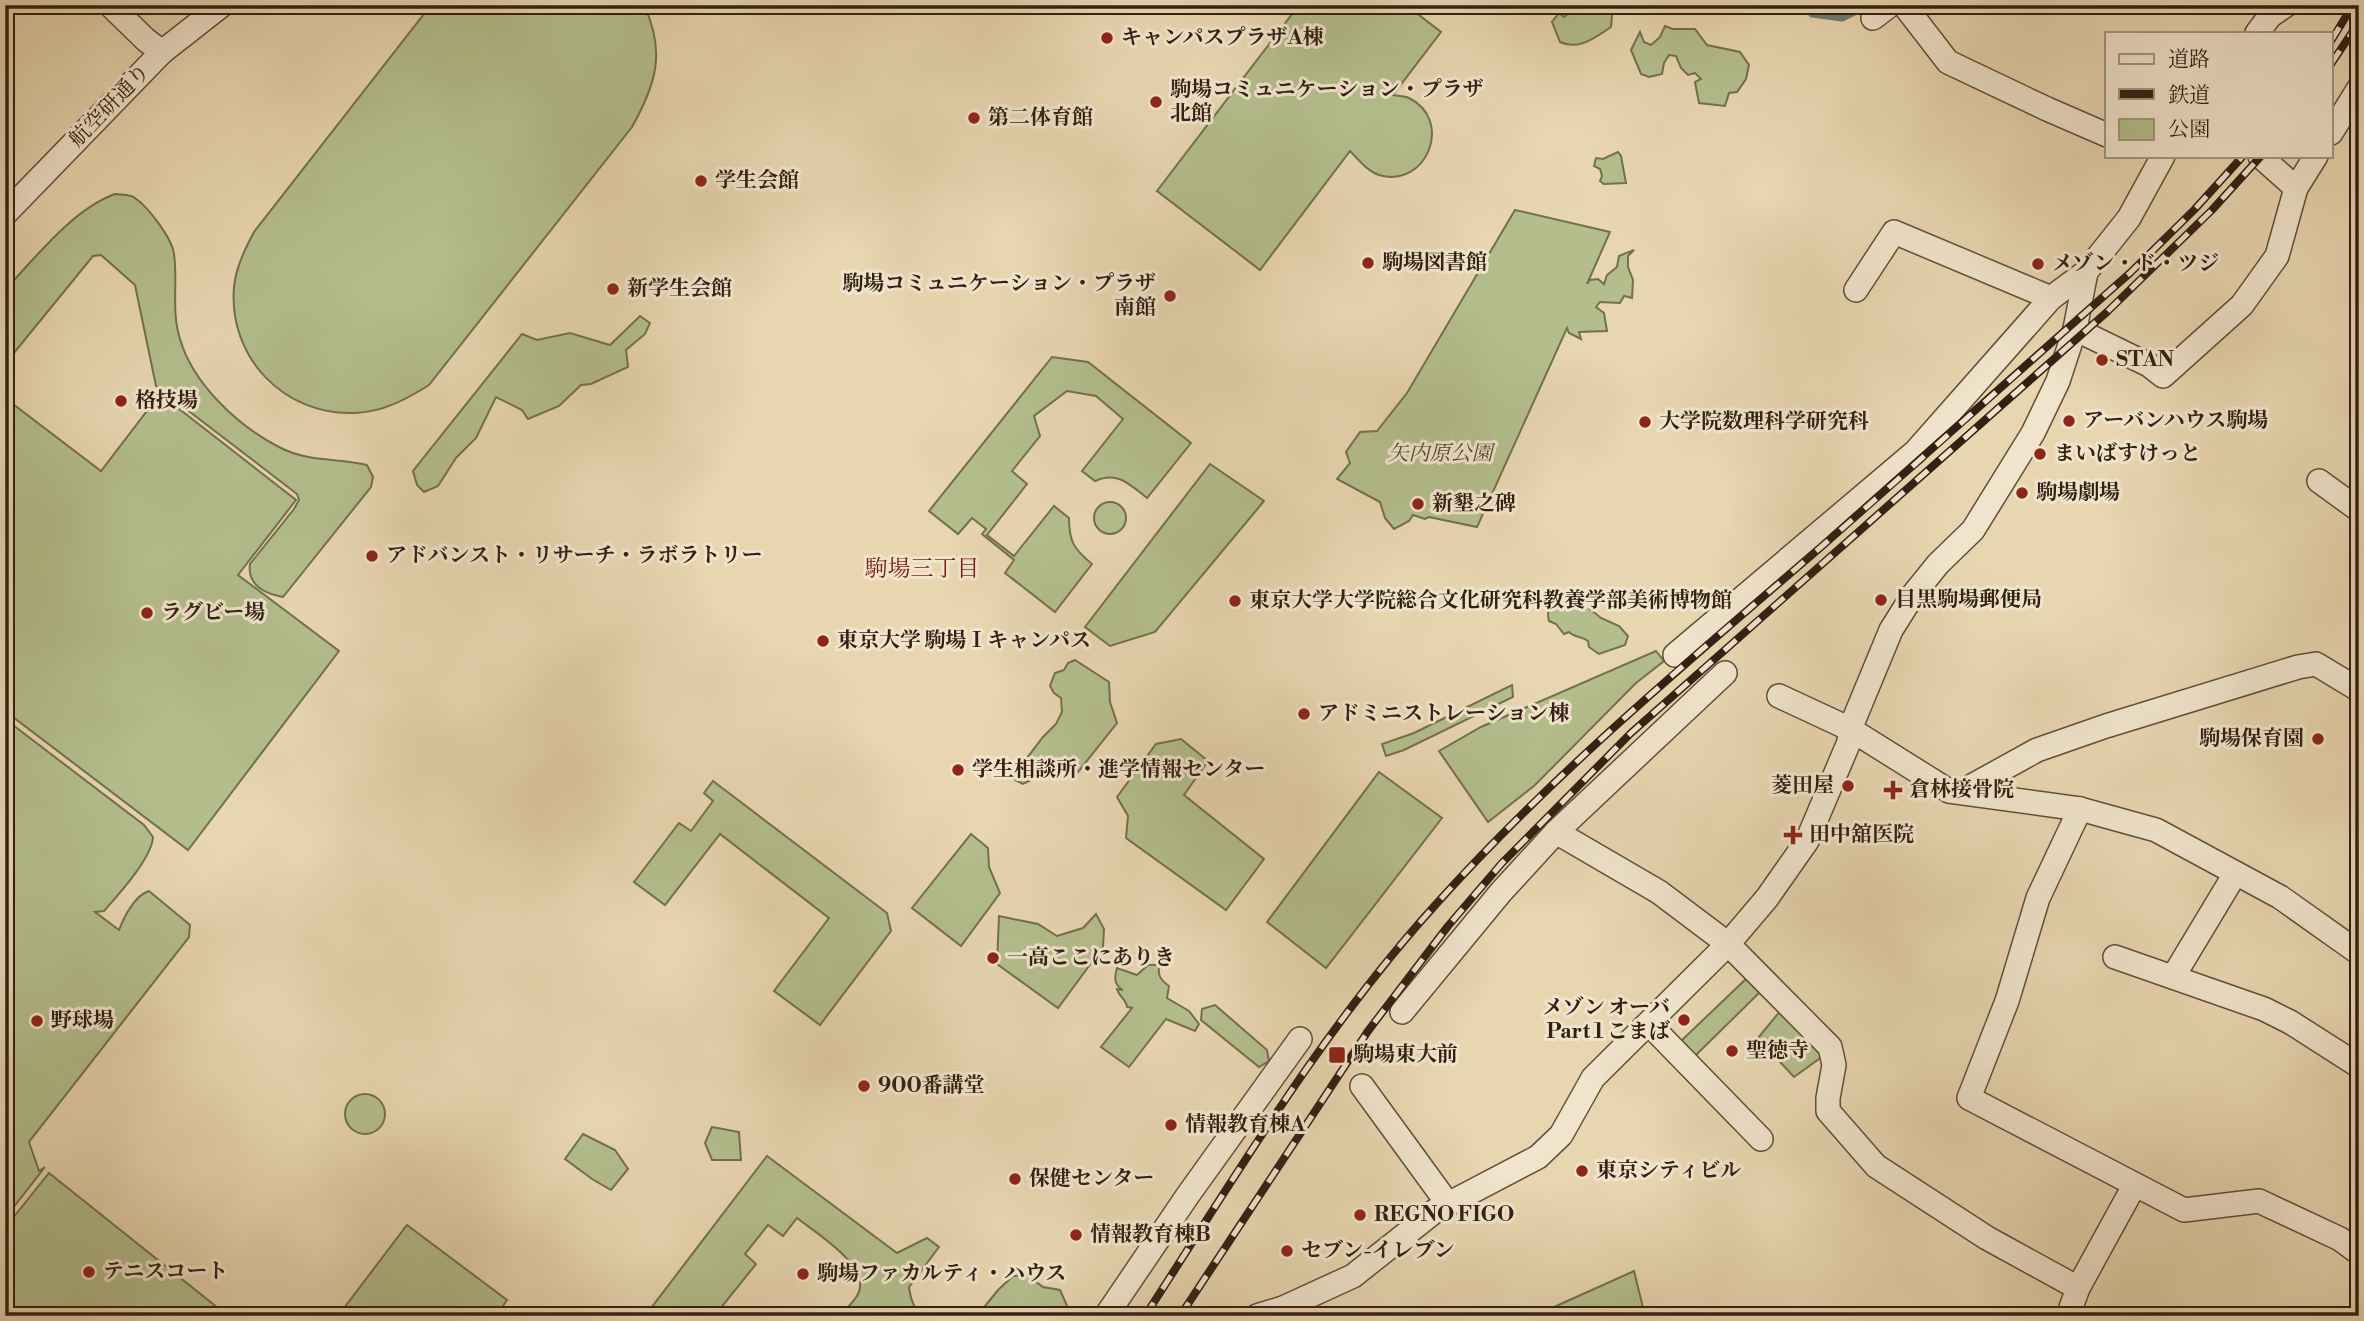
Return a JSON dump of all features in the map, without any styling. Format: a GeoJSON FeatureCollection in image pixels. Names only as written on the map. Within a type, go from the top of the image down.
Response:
{"type":"FeatureCollection","features":[{"type":"Feature","properties":{"kind":"street"},"geometry":{"type":"LineString","coordinates":[[110,5],[162,52]]}},
{"type":"Feature","properties":{"kind":"street","name":"航空研通り"},"geometry":{"type":"LineString","coordinates":[[5,214],[162,52],[222,5]]}},
{"type":"Feature","properties":{"kind":"street"},"geometry":{"type":"LineString","coordinates":[[1904,5],[1948,62],[2105,134]]}},
{"type":"Feature","properties":{"kind":"street"},"geometry":{"type":"LineString","coordinates":[[2258,32],[2270,16],[2286,5]]}},
{"type":"Feature","properties":{"kind":"street"},"geometry":{"type":"LineString","coordinates":[[2332,131],[2359,88]]}},
{"type":"Feature","properties":{"kind":"street"},"geometry":{"type":"LineString","coordinates":[[1675,654],[1915,452],[2051,298],[2086,272],[2129,218],[2160,158]]}},
{"type":"Feature","properties":{"kind":"street"},"geometry":{"type":"LineString","coordinates":[[2262,158],[2297,188]]}},
{"type":"Feature","properties":{"kind":"street"},"geometry":{"type":"LineString","coordinates":[[2075,329],[2149,365],[2163,376],[2242,305],[2277,257],[2297,188],[2315,158]]}},
{"type":"Feature","properties":{"kind":"street"},"geometry":{"type":"LineString","coordinates":[[1856,290],[1895,232],[2051,298]]}},
{"type":"Feature","properties":{"kind":"street"},"geometry":{"type":"LineString","coordinates":[[1257,1316],[1283,1308],[1353,1276],[1435,1211],[1538,1157],[1561,1135],[1593,1078],[1728,944],[1768,898],[1807,841],[1849,742],[1850,729],[1891,630],[1913,595],[1938,564],[1973,530],[2033,433],[2058,381],[2075,329],[2086,272]]}},
{"type":"Feature","properties":{"kind":"street"},"geometry":{"type":"LineString","coordinates":[[2319,481],[2359,510]]}},
{"type":"Feature","properties":{"kind":"street"},"geometry":{"type":"LineString","coordinates":[[1961,792],[2037,750],[2118,722],[2298,667],[2316,664],[2359,690]]}},
{"type":"Feature","properties":{"kind":"street"},"geometry":{"type":"LineString","coordinates":[[1402,1012],[1501,892],[1556,832],[1725,673]]}},
{"type":"Feature","properties":{"kind":"street"},"geometry":{"type":"LineString","coordinates":[[1779,696],[1850,729],[1949,791],[2081,809],[2156,830],[2280,897],[2359,953]]}},
{"type":"Feature","properties":{"kind":"street"},"geometry":{"type":"LineString","coordinates":[[2081,809],[2038,898],[2007,1001],[1969,1098],[2184,1210],[2259,1201],[2340,1239],[2359,1253]]}},
{"type":"Feature","properties":{"kind":"street"},"geometry":{"type":"LineString","coordinates":[[1556,832],[1659,892],[1728,944],[1830,1047],[1834,1065],[1828,1111],[1876,1166],[1987,1238],[2078,1288]]}},
{"type":"Feature","properties":{"kind":"street"},"geometry":{"type":"LineString","coordinates":[[2174,977],[2235,874]]}},
{"type":"Feature","properties":{"kind":"street"},"geometry":{"type":"LineString","coordinates":[[2115,957],[2264,1009],[2290,1022],[2359,1066]]}},
{"type":"Feature","properties":{"kind":"street"},"geometry":{"type":"LineString","coordinates":[[1649,1024],[1761,1139]]}},
{"type":"Feature","properties":{"kind":"street"},"geometry":{"type":"LineString","coordinates":[[1106,1316],[1188,1195],[1300,1039]]}},
{"type":"Feature","properties":{"kind":"street"},"geometry":{"type":"LineString","coordinates":[[1362,1086],[1448,1204]]}},
{"type":"Feature","properties":{"kind":"street"},"geometry":{"type":"LineString","coordinates":[[2068,1316],[2078,1288],[2134,1186]]}},
{"type":"Feature","properties":{"kind":"green space"},"geometry":{"type":"Polygon","coordinates":[[[431,5],[644,5],[655,38],[652,82],[632,127],[429,385],[403,400],[375,410],[355,413],[329,411],[305,404],[284,393],[266,377],[251,358],[240,337],[235,313],[234,287],[237,272],[254,232],[431,5]]]}},
{"type":"Feature","properties":{"kind":"green space"},"geometry":{"type":"Polygon","coordinates":[[[1299,5],[1406,5],[1441,32],[1393,95],[1409,98],[1423,108],[1430,121],[1432,136],[1429,150],[1421,163],[1410,172],[1396,177],[1375,173],[1350,151],[1260,270],[1157,191],[1299,5]]]}},
{"type":"Feature","properties":{"kind":"green space"},"geometry":{"type":"Polygon","coordinates":[[[1581,5],[1616,5],[1611,27],[1581,44],[1560,42],[1552,22],[1559,13],[1564,17],[1581,5]]]}},
{"type":"Feature","properties":{"kind":"green space"},"geometry":{"type":"Polygon","coordinates":[[[1665,26],[1673,29],[1695,29],[1707,45],[1740,52],[1749,65],[1746,79],[1737,92],[1729,93],[1725,106],[1699,103],[1695,82],[1701,79],[1695,73],[1688,75],[1681,68],[1676,56],[1669,55],[1662,74],[1649,77],[1641,74],[1631,50],[1640,32],[1644,42],[1651,45],[1660,37],[1665,26]]]}},
{"type":"Feature","properties":{"kind":"green space"},"geometry":{"type":"Polygon","coordinates":[[[1618,152],[1626,183],[1604,184],[1600,181],[1600,169],[1594,166],[1596,158],[1603,159],[1618,152]]]}},
{"type":"Feature","properties":{"kind":"green space"},"geometry":{"type":"Polygon","coordinates":[[[115,194],[131,196],[140,202],[153,215],[169,240],[174,254],[176,318],[180,339],[195,372],[219,402],[248,428],[279,447],[300,455],[367,465],[373,477],[371,487],[283,597],[270,594],[254,583],[250,564],[294,509],[299,500],[297,494],[156,386],[135,285],[101,255],[93,256],[5,364],[5,290],[70,223],[99,201],[115,194]]]}},
{"type":"Feature","properties":{"kind":"green space","name":"矢内原公園"},"geometry":{"type":"Polygon","coordinates":[[[1515,210],[1610,232],[1587,284],[1590,280],[1598,279],[1604,284],[1607,275],[1617,267],[1619,256],[1634,250],[1628,256],[1628,267],[1633,280],[1632,298],[1624,296],[1620,303],[1600,302],[1596,307],[1604,313],[1607,331],[1579,332],[1581,339],[1569,333],[1567,328],[1477,527],[1413,515],[1409,521],[1394,529],[1385,518],[1380,502],[1337,479],[1350,463],[1346,452],[1360,432],[1377,431],[1407,393],[1515,210]]]}},
{"type":"Feature","properties":{"kind":"green space"},"geometry":{"type":"Polygon","coordinates":[[[640,316],[650,323],[645,334],[626,350],[628,367],[591,384],[581,385],[559,406],[528,419],[522,410],[496,397],[476,438],[456,458],[438,486],[424,492],[417,485],[413,471],[522,334],[537,340],[570,333],[610,345],[640,316]]]}},
{"type":"Feature","properties":{"kind":"green space"},"geometry":{"type":"Polygon","coordinates":[[[1052,357],[1088,362],[1191,443],[1147,498],[1123,480],[1110,477],[1095,481],[1082,471],[1123,419],[1096,396],[1067,391],[1034,416],[1040,436],[1012,471],[1027,484],[987,535],[1014,556],[1054,506],[1069,518],[1074,544],[1092,564],[1055,612],[1005,573],[1014,560],[982,534],[986,529],[972,518],[958,534],[929,511],[1052,357]]]}},
{"type":"Feature","properties":{"kind":"green space","name":"ラグビー場"},"geometry":{"type":"Polygon","coordinates":[[[160,394],[296,500],[238,575],[339,651],[188,850],[5,711],[5,398],[101,471],[160,394]]]}},
{"type":"Feature","properties":{"kind":"green space"},"geometry":{"type":"Polygon","coordinates":[[[1210,464],[1264,501],[1155,632],[1110,646],[1085,627],[1210,464]]]}},
{"type":"Feature","properties":{"kind":"green space"},"geometry":{"type":"Polygon","coordinates":[[[1110,502],[1121,507],[1126,518],[1121,529],[1110,534],[1099,529],[1094,518],[1099,507],[1110,502]]]}},
{"type":"Feature","properties":{"kind":"green space"},"geometry":{"type":"Polygon","coordinates":[[[1561,594],[1584,604],[1601,618],[1619,626],[1628,636],[1625,645],[1599,654],[1589,647],[1586,639],[1569,632],[1564,634],[1548,617],[1552,602],[1561,594]]]}},
{"type":"Feature","properties":{"kind":"green space"},"geometry":{"type":"Polygon","coordinates":[[[1656,651],[1664,661],[1636,683],[1534,786],[1488,822],[1439,751],[1481,727],[1656,651]]]}},
{"type":"Feature","properties":{"kind":"green space"},"geometry":{"type":"Polygon","coordinates":[[[1075,660],[1109,682],[1110,702],[1117,723],[1078,772],[1033,779],[1023,784],[1015,780],[1014,775],[1056,724],[1062,712],[1061,698],[1050,686],[1055,673],[1064,670],[1068,663],[1075,660]]]}},
{"type":"Feature","properties":{"kind":"green space"},"geometry":{"type":"Polygon","coordinates":[[[1512,685],[1513,697],[1404,750],[1386,756],[1382,744],[1414,733],[1512,685]]]}},
{"type":"Feature","properties":{"kind":"green space"},"geometry":{"type":"Polygon","coordinates":[[[5,719],[144,825],[153,837],[147,855],[133,876],[104,911],[95,912],[119,930],[135,902],[149,891],[190,925],[189,937],[29,1142],[39,1171],[45,1167],[5,1218],[5,719]]]}},
{"type":"Feature","properties":{"kind":"green space"},"geometry":{"type":"Polygon","coordinates":[[[1181,739],[1208,761],[1184,795],[1264,859],[1226,910],[1126,838],[1128,816],[1117,797],[1156,744],[1181,739]]]}},
{"type":"Feature","properties":{"kind":"green space"},"geometry":{"type":"Polygon","coordinates":[[[1379,772],[1442,818],[1326,968],[1267,922],[1379,772]]]}},
{"type":"Feature","properties":{"kind":"green space"},"geometry":{"type":"Polygon","coordinates":[[[713,781],[887,913],[891,931],[820,1025],[774,991],[829,918],[720,834],[665,905],[634,882],[679,823],[691,831],[713,801],[704,793],[713,781]]]}},
{"type":"Feature","properties":{"kind":"green space"},"geometry":{"type":"Polygon","coordinates":[[[971,834],[988,848],[989,867],[1000,893],[961,946],[912,908],[971,834]]]}},
{"type":"Feature","properties":{"kind":"green space"},"geometry":{"type":"Polygon","coordinates":[[[1096,914],[1104,929],[1103,947],[1058,1008],[997,964],[999,916],[1038,924],[1057,936],[1083,928],[1096,914]]]}},
{"type":"Feature","properties":{"kind":"green space"},"geometry":{"type":"Polygon","coordinates":[[[1148,965],[1160,965],[1160,977],[1169,986],[1167,998],[1189,1011],[1199,1024],[1195,1031],[1166,1019],[1129,1067],[1101,1047],[1132,1008],[1127,1007],[1118,992],[1117,989],[1123,990],[1116,981],[1117,968],[1137,975],[1148,965]]]}},
{"type":"Feature","properties":{"kind":"green space"},"geometry":{"type":"Polygon","coordinates":[[[1747,978],[1760,992],[1695,1056],[1681,1041],[1747,978]]]}},
{"type":"Feature","properties":{"kind":"green space"},"geometry":{"type":"Polygon","coordinates":[[[1215,1005],[1267,1050],[1269,1061],[1259,1067],[1201,1020],[1202,1009],[1215,1005]]]}},
{"type":"Feature","properties":{"kind":"green space"},"geometry":{"type":"Polygon","coordinates":[[[1781,1010],[1823,1056],[1794,1077],[1758,1038],[1781,1010]]]}},
{"type":"Feature","properties":{"kind":"green space"},"geometry":{"type":"Polygon","coordinates":[[[365,1094],[379,1100],[385,1114],[379,1128],[365,1134],[351,1128],[345,1114],[351,1100],[365,1094]]]}},
{"type":"Feature","properties":{"kind":"green space"},"geometry":{"type":"Polygon","coordinates":[[[712,1127],[739,1132],[741,1160],[712,1160],[705,1143],[712,1127]]]}},
{"type":"Feature","properties":{"kind":"green space"},"geometry":{"type":"Polygon","coordinates":[[[583,1134],[615,1150],[628,1169],[611,1190],[565,1159],[583,1134]]]}},
{"type":"Feature","properties":{"kind":"green space"},"geometry":{"type":"Polygon","coordinates":[[[767,1156],[897,1253],[927,1238],[939,1247],[909,1287],[913,1304],[925,1316],[840,1316],[858,1294],[860,1284],[857,1273],[840,1252],[797,1218],[783,1236],[768,1225],[745,1254],[756,1264],[717,1316],[645,1316],[767,1156]]]}},
{"type":"Feature","properties":{"kind":"green space","name":"テニスコート"},"geometry":{"type":"Polygon","coordinates":[[[49,1173],[228,1316],[5,1316],[5,1228],[49,1173]]]}},
{"type":"Feature","properties":{"kind":"green space"},"geometry":{"type":"Polygon","coordinates":[[[407,1225],[507,1300],[496,1316],[338,1316],[407,1225]]]}},
{"type":"Feature","properties":{"kind":"green space"},"geometry":{"type":"Polygon","coordinates":[[[1634,1271],[1645,1316],[1534,1316],[1634,1271]]]}},
{"type":"Feature","properties":{"kind":"green space"},"geometry":{"type":"Polygon","coordinates":[[[1027,1275],[1043,1287],[1060,1290],[1068,1308],[1087,1311],[1087,1316],[977,1316],[1013,1276],[1027,1275]]]}},
{"type":"Feature","properties":{"kind":"waterway"},"geometry":{"type":"LineString","coordinates":[[1805,5],[1812,14],[1842,18],[1868,5]]}},
{"type":"Feature","properties":{"kind":"railway"},"geometry":{"type":"LineString","coordinates":[[2332,39],[2353,5]]}},
{"type":"Feature","properties":{"kind":"railway"},"geometry":{"type":"LineString","coordinates":[[2332,62],[2359,22]]}},
{"type":"Feature","properties":{"kind":"railway"},"geometry":{"type":"LineString","coordinates":[[1145,1316],[1319,1050],[1396,950],[1483,854],[1624,718],[2130,273],[2194,210],[2241,158]]}},
{"type":"Feature","properties":{"kind":"railway"},"geometry":{"type":"LineString","coordinates":[[1180,1316],[1368,1031],[1448,926],[1502,863],[1631,733],[2107,312],[2212,210],[2259,158]]}},
{"type":"Feature","properties":{"kind":"place","name":"キャンパスプラザA棟"},"geometry":{"type":"Point","coordinates":[1107,38]}},
{"type":"Feature","properties":{"kind":"place","name":"駒場コミュニケーション・プラザ 北館"},"geometry":{"type":"Point","coordinates":[1156,102]}},
{"type":"Feature","properties":{"kind":"place","name":"第二体育館"},"geometry":{"type":"Point","coordinates":[974,118]}},
{"type":"Feature","properties":{"kind":"place","name":"学生会館"},"geometry":{"type":"Point","coordinates":[701,181]}},
{"type":"Feature","properties":{"kind":"place","name":"駒場図書館"},"geometry":{"type":"Point","coordinates":[1368,263]}},
{"type":"Feature","properties":{"kind":"place","name":"メゾン・ド・ツジ"},"geometry":{"type":"Point","coordinates":[2038,264]}},
{"type":"Feature","properties":{"kind":"place","name":"新学生会館"},"geometry":{"type":"Point","coordinates":[613,289]}},
{"type":"Feature","properties":{"kind":"place","name":"駒場コミュニケーション・プラザ 南館"},"geometry":{"type":"Point","coordinates":[1170,296]}},
{"type":"Feature","properties":{"kind":"place","name":"STAN"},"geometry":{"type":"Point","coordinates":[2102,360]}},
{"type":"Feature","properties":{"kind":"place","name":"格技場"},"geometry":{"type":"Point","coordinates":[121,401]}},
{"type":"Feature","properties":{"kind":"place","name":"アーバンハウス駒場"},"geometry":{"type":"Point","coordinates":[2069,421]}},
{"type":"Feature","properties":{"kind":"place","name":"大学院数理科学研究科"},"geometry":{"type":"Point","coordinates":[1645,422]}},
{"type":"Feature","properties":{"kind":"place","name":"まいばすけっと"},"geometry":{"type":"Point","coordinates":[2040,454]}},
{"type":"Feature","properties":{"kind":"place","name":"駒場劇場"},"geometry":{"type":"Point","coordinates":[2022,493]}},
{"type":"Feature","properties":{"kind":"place","name":"新墾之碑"},"geometry":{"type":"Point","coordinates":[1418,504]}},
{"type":"Feature","properties":{"kind":"place","name":"アドバンスト・リサーチ・ラボラトリー"},"geometry":{"type":"Point","coordinates":[372,556]}},
{"type":"Feature","properties":{"kind":"place","name":"目黒駒場郵便局"},"geometry":{"type":"Point","coordinates":[1881,600]}},
{"type":"Feature","properties":{"kind":"place","name":"東京大学大学院総合文化研究科教養学部美術博物館"},"geometry":{"type":"Point","coordinates":[1235,601]}},
{"type":"Feature","properties":{"kind":"place","name":"ラグビー場"},"geometry":{"type":"Point","coordinates":[147,613]}},
{"type":"Feature","properties":{"kind":"place","name":"東京大学 駒場Ⅰキャンパス"},"geometry":{"type":"Point","coordinates":[823,641]}},
{"type":"Feature","properties":{"kind":"place","name":"アドミニストレーション棟"},"geometry":{"type":"Point","coordinates":[1304,714]}},
{"type":"Feature","properties":{"kind":"place","name":"駒場保育園"},"geometry":{"type":"Point","coordinates":[2318,739]}},
{"type":"Feature","properties":{"kind":"place","name":"学生相談所・進学情報センター"},"geometry":{"type":"Point","coordinates":[958,770]}},
{"type":"Feature","properties":{"kind":"place","name":"菱田屋"},"geometry":{"type":"Point","coordinates":[1848,786]}},
{"type":"Feature","properties":{"kind":"place","name":"倉林接骨院"},"geometry":{"type":"Point","coordinates":[1893,790]}},
{"type":"Feature","properties":{"kind":"place","name":"田中舘医院"},"geometry":{"type":"Point","coordinates":[1793,835]}},
{"type":"Feature","properties":{"kind":"place","name":"一高ここにありき"},"geometry":{"type":"Point","coordinates":[993,958]}},
{"type":"Feature","properties":{"kind":"place","name":"メゾン オーバ Part 1 こまば"},"geometry":{"type":"Point","coordinates":[1684,1020]}},
{"type":"Feature","properties":{"kind":"place","name":"野球場"},"geometry":{"type":"Point","coordinates":[37,1021]}},
{"type":"Feature","properties":{"kind":"place","name":"聖徳寺"},"geometry":{"type":"Point","coordinates":[1732,1051]}},
{"type":"Feature","properties":{"kind":"place","name":"駒場東大前"},"geometry":{"type":"Point","coordinates":[1337,1055]}},
{"type":"Feature","properties":{"kind":"place","name":"900番講堂"},"geometry":{"type":"Point","coordinates":[864,1086]}},
{"type":"Feature","properties":{"kind":"place","name":"情報教育棟A"},"geometry":{"type":"Point","coordinates":[1171,1125]}},
{"type":"Feature","properties":{"kind":"place","name":"東京シティビル"},"geometry":{"type":"Point","coordinates":[1582,1171]}},
{"type":"Feature","properties":{"kind":"place","name":"保健センター"},"geometry":{"type":"Point","coordinates":[1015,1179]}},
{"type":"Feature","properties":{"kind":"place","name":"REGNO FIGO"},"geometry":{"type":"Point","coordinates":[1360,1215]}},
{"type":"Feature","properties":{"kind":"place","name":"情報教育棟B"},"geometry":{"type":"Point","coordinates":[1076,1235]}},
{"type":"Feature","properties":{"kind":"place","name":"セブン-イレブン"},"geometry":{"type":"Point","coordinates":[1287,1251]}},
{"type":"Feature","properties":{"kind":"place","name":"テニスコート"},"geometry":{"type":"Point","coordinates":[89,1272]}},
{"type":"Feature","properties":{"kind":"place","name":"駒場ファカルティ・ハウス"},"geometry":{"type":"Point","coordinates":[803,1274]}},
{"type":"Feature","properties":{"kind":"district","name":"駒場三丁目"},"geometry":{"type":"Point","coordinates":[922,569]}}]}
